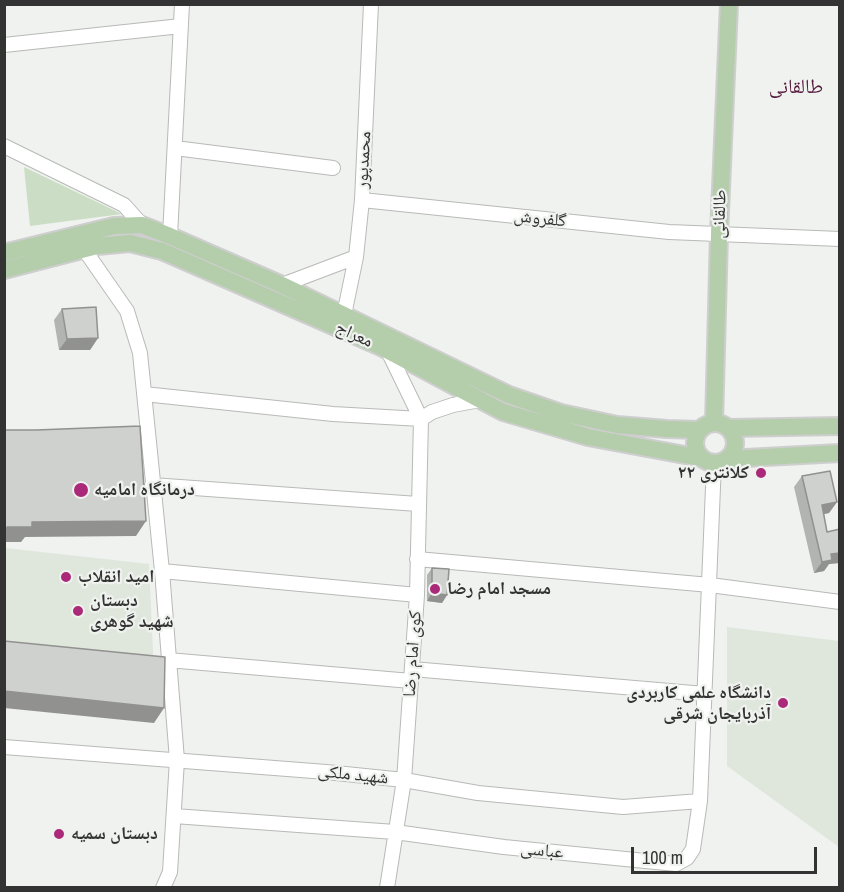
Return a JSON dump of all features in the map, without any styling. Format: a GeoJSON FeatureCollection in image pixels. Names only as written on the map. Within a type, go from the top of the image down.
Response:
{"type":"FeatureCollection","features":[{"type":"Feature","properties":{"kind":"main road","name":"طالقانی"},"geometry":{"type":"LineString","coordinates":[[714,427],[719,234],[729,4]]}},
{"type":"Feature","properties":{"kind":"main road","name":"معراج"},"geometry":{"type":"LineString","coordinates":[[4,253],[114,226],[142,225],[282,285],[509,395],[561,413],[617,425],[667,429],[840,426]]}},
{"type":"Feature","properties":{"kind":"main road","name":"معراج"},"geometry":{"type":"LineString","coordinates":[[4,270],[97,246],[130,243],[162,251],[388,351],[503,412],[588,437],[714,460],[840,453]]}},
{"type":"Feature","properties":{"kind":"main road"},"geometry":{"type":"LineString","coordinates":[[714,427],[733,434],[735,441],[732,454],[714,460],[697,453],[695,447],[696,435],[714,427]]}},
{"type":"Feature","properties":{"kind":"street"},"geometry":{"type":"LineString","coordinates":[[170,236],[182,4]]}},
{"type":"Feature","properties":{"kind":"street","name":"محمدپور"},"geometry":{"type":"LineString","coordinates":[[344,315],[356,257],[362,200],[371,4]]}},
{"type":"Feature","properties":{"kind":"street"},"geometry":{"type":"LineString","coordinates":[[4,45],[181,26]]}},
{"type":"Feature","properties":{"kind":"street"},"geometry":{"type":"LineString","coordinates":[[4,146],[124,205],[142,225]]}},
{"type":"Feature","properties":{"kind":"street"},"geometry":{"type":"LineString","coordinates":[[175,148],[333,168]]}},
{"type":"Feature","properties":{"kind":"street","name":"گلفروش"},"geometry":{"type":"LineString","coordinates":[[362,200],[669,232],[840,238]]}},
{"type":"Feature","properties":{"kind":"street"},"geometry":{"type":"LineString","coordinates":[[84,249],[127,311],[140,353],[162,571],[177,760],[170,872],[163,888]]}},
{"type":"Feature","properties":{"kind":"street"},"geometry":{"type":"LineString","coordinates":[[282,285],[356,257]]}},
{"type":"Feature","properties":{"kind":"street"},"geometry":{"type":"LineString","coordinates":[[388,351],[421,419]]}},
{"type":"Feature","properties":{"kind":"street"},"geometry":{"type":"LineString","coordinates":[[144,394],[333,414],[421,419],[432,412],[453,405],[480,400]]}},
{"type":"Feature","properties":{"kind":"street","name":"کوی امام رضا"},"geometry":{"type":"LineString","coordinates":[[387,888],[404,780],[417,595],[421,419]]}},
{"type":"Feature","properties":{"kind":"street"},"geometry":{"type":"LineString","coordinates":[[700,801],[714,460]]}},
{"type":"Feature","properties":{"kind":"street"},"geometry":{"type":"LineString","coordinates":[[152,485],[418,504]]}},
{"type":"Feature","properties":{"kind":"street"},"geometry":{"type":"LineString","coordinates":[[417,559],[710,585],[840,602]]}},
{"type":"Feature","properties":{"kind":"street"},"geometry":{"type":"LineString","coordinates":[[162,571],[417,595]]}},
{"type":"Feature","properties":{"kind":"street"},"geometry":{"type":"LineString","coordinates":[[168,660],[705,694]]}},
{"type":"Feature","properties":{"kind":"street","name":"شهید ملکی"},"geometry":{"type":"LineString","coordinates":[[4,747],[326,772],[404,780],[478,793],[623,807],[700,801]]}},
{"type":"Feature","properties":{"kind":"street","name":"عباسی"},"geometry":{"type":"LineString","coordinates":[[174,816],[395,832],[504,847],[676,864],[687,858],[693,849],[700,801]]}},
{"type":"Feature","properties":{"kind":"shaded area","name":"دبستان شهید گوهری"},"geometry":{"type":"Polygon","coordinates":[[[5,548],[149,564],[154,672],[5,657],[5,548]]]}},
{"type":"Feature","properties":{"kind":"shaded area","name":"دانشگاه علمی کاربردی آذربایجان شرقی"},"geometry":{"type":"Polygon","coordinates":[[[727,627],[839,641],[839,847],[727,766],[727,627]]]}},
{"type":"Feature","properties":{"kind":"green space"},"geometry":{"type":"Polygon","coordinates":[[[24,167],[122,214],[30,226],[24,167]]]}},
{"type":"Feature","properties":{"kind":"building"},"geometry":{"type":"Polygon","coordinates":[[[96,307],[98,338],[67,339],[62,309],[96,307]]]}},
{"type":"Feature","properties":{"kind":"building","name":"درمانگاه امامیه"},"geometry":{"type":"Polygon","coordinates":[[[140,426],[146,521],[32,522],[32,527],[7,527],[4,551],[4,430],[140,426]]]}},
{"type":"Feature","properties":{"kind":"building"},"geometry":{"type":"Polygon","coordinates":[[[830,471],[837,502],[822,505],[827,532],[840,529],[840,553],[831,554],[832,560],[822,562],[802,476],[830,471]]]}},
{"type":"Feature","properties":{"kind":"building"},"geometry":{"type":"Polygon","coordinates":[[[432,568],[449,569],[447,595],[432,593],[432,568]]]}},
{"type":"Feature","properties":{"kind":"building"},"geometry":{"type":"Polygon","coordinates":[[[4,641],[165,657],[164,708],[4,691],[4,641]]]}},
{"type":"Feature","properties":{"kind":"place","name":"کلانتری ٢٢"},"geometry":{"type":"Point","coordinates":[761,473]}},
{"type":"Feature","properties":{"kind":"place","name":"درمانگاه امامیه"},"geometry":{"type":"Point","coordinates":[81,490]}},
{"type":"Feature","properties":{"kind":"place","name":"امید انقلاب"},"geometry":{"type":"Point","coordinates":[66,577]}},
{"type":"Feature","properties":{"kind":"place","name":"مسجد امام رضا"},"geometry":{"type":"Point","coordinates":[435,589]}},
{"type":"Feature","properties":{"kind":"place","name":"دبستان شهید گوهری"},"geometry":{"type":"Point","coordinates":[78,611]}},
{"type":"Feature","properties":{"kind":"place","name":"دانشگاه علمی کاربردی آذربایجان شرقی"},"geometry":{"type":"Point","coordinates":[783,703]}},
{"type":"Feature","properties":{"kind":"place","name":"دبستان سمیه"},"geometry":{"type":"Point","coordinates":[59,834]}},
{"type":"Feature","properties":{"kind":"district","name":"طالقانی"},"geometry":{"type":"Point","coordinates":[796,88]}}]}
